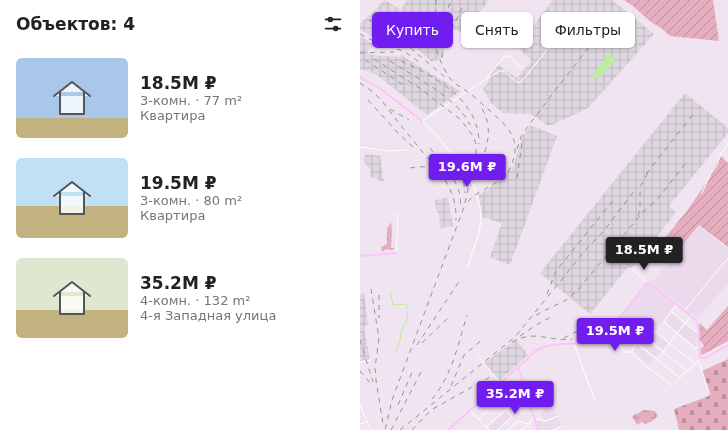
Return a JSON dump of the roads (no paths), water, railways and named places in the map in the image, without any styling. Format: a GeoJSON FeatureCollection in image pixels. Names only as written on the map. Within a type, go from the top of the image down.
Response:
{"type":"FeatureCollection","features":[{"type":"Feature","properties":{"kind":"street"},"geometry":{"type":"LineString","coordinates":[[422,121],[500,71],[504,71],[518,83],[521,82],[549,48]]}},
{"type":"Feature","properties":{"kind":"street"},"geometry":{"type":"LineString","coordinates":[[485,81],[504,57],[510,56],[521,67]]}},
{"type":"Feature","properties":{"kind":"street"},"geometry":{"type":"LineString","coordinates":[[360,77],[381,89],[422,121],[435,133],[469,176],[480,207],[481,220],[479,233],[468,266]]}},
{"type":"Feature","properties":{"kind":"street"},"geometry":{"type":"LineString","coordinates":[[702,192],[710,175],[717,165],[721,154],[728,144]]}},
{"type":"Feature","properties":{"kind":"street"},"geometry":{"type":"LineString","coordinates":[[360,147],[389,151],[407,150]]}},
{"type":"Feature","properties":{"kind":"street"},"geometry":{"type":"LineString","coordinates":[[360,256],[396,253],[398,223],[397,214]]}},
{"type":"Feature","properties":{"kind":"street"},"geometry":{"type":"LineString","coordinates":[[685,310],[728,258]]}},
{"type":"Feature","properties":{"kind":"street"},"geometry":{"type":"LineString","coordinates":[[632,269],[685,310],[697,322],[700,360],[710,395]]}},
{"type":"Feature","properties":{"kind":"street"},"geometry":{"type":"LineString","coordinates":[[448,430],[541,348],[595,341],[607,333],[648,282]]}},
{"type":"Feature","properties":{"kind":"street"},"geometry":{"type":"LineString","coordinates":[[677,304],[665,320],[667,325],[695,348],[699,348]]}},
{"type":"Feature","properties":{"kind":"street"},"geometry":{"type":"LineString","coordinates":[[671,312],[695,331],[698,330]]}},
{"type":"Feature","properties":{"kind":"street"},"geometry":{"type":"LineString","coordinates":[[657,359],[691,315]]}},
{"type":"Feature","properties":{"kind":"street"},"geometry":{"type":"LineString","coordinates":[[631,352],[649,327],[694,363]]}},
{"type":"Feature","properties":{"kind":"street"},"geometry":{"type":"LineString","coordinates":[[607,333],[613,337],[625,352],[631,352],[672,385],[694,363],[727,346]]}},
{"type":"Feature","properties":{"kind":"street"},"geometry":{"type":"LineString","coordinates":[[643,335],[686,370]]}},
{"type":"Feature","properties":{"kind":"street"},"geometry":{"type":"LineString","coordinates":[[573,343],[595,401]]}},
{"type":"Feature","properties":{"kind":"street"},"geometry":{"type":"LineString","coordinates":[[637,344],[680,378]]}},
{"type":"Feature","properties":{"kind":"street"},"geometry":{"type":"LineString","coordinates":[[478,356],[500,383]]}},
{"type":"Feature","properties":{"kind":"street"},"geometry":{"type":"LineString","coordinates":[[360,362],[371,360]]}},
{"type":"Feature","properties":{"kind":"street"},"geometry":{"type":"LineString","coordinates":[[518,367],[538,430]]}},
{"type":"Feature","properties":{"kind":"street"},"geometry":{"type":"LineString","coordinates":[[505,379],[521,397]]}},
{"type":"Feature","properties":{"kind":"street"},"geometry":{"type":"LineString","coordinates":[[486,427],[526,393]]}},
{"type":"Feature","properties":{"kind":"street"},"geometry":{"type":"LineString","coordinates":[[360,405],[371,430]]}},
{"type":"Feature","properties":{"kind":"street"},"geometry":{"type":"LineString","coordinates":[[497,430],[512,417],[506,409]]}},
{"type":"Feature","properties":{"kind":"street"},"geometry":{"type":"LineString","coordinates":[[470,410],[489,430]]}},
{"type":"Feature","properties":{"kind":"street"},"geometry":{"type":"LineString","coordinates":[[478,419],[487,411]]}},
{"type":"Feature","properties":{"kind":"street"},"geometry":{"type":"LineString","coordinates":[[535,420],[540,419],[545,421],[558,416]]}},
{"type":"Feature","properties":{"kind":"street"},"geometry":{"type":"LineString","coordinates":[[521,430],[534,417]]}},
{"type":"Feature","properties":{"kind":"street"},"geometry":{"type":"LineString","coordinates":[[507,430],[518,421],[528,424]]}},
{"type":"Feature","properties":{"kind":"street"},"geometry":{"type":"LineString","coordinates":[[360,424],[368,422]]}},
{"type":"Feature","properties":{"kind":"street"},"geometry":{"type":"LineString","coordinates":[[553,430],[562,426]]}},
{"type":"Feature","properties":{"kind":"waterway"},"geometry":{"type":"LineString","coordinates":[[390,291],[393,305],[406,304],[408,309],[407,319],[401,332],[400,341],[396,352]]}},
{"type":"Feature","properties":{"kind":"railway"},"geometry":{"type":"LineString","coordinates":[[436,0],[434,39],[438,56],[443,67],[453,82],[476,98],[502,122],[511,134],[515,148],[511,166],[507,173],[496,183],[470,199],[465,205]]}},
{"type":"Feature","properties":{"kind":"railway"},"geometry":{"type":"LineString","coordinates":[[447,12],[451,0]]}},
{"type":"Feature","properties":{"kind":"railway"},"geometry":{"type":"LineString","coordinates":[[442,58],[443,47],[463,6]]}},
{"type":"Feature","properties":{"kind":"railway"},"geometry":{"type":"LineString","coordinates":[[369,20],[400,39],[447,79]]}},
{"type":"Feature","properties":{"kind":"railway"},"geometry":{"type":"LineString","coordinates":[[360,34],[379,44],[404,51],[419,62]]}},
{"type":"Feature","properties":{"kind":"railway"},"geometry":{"type":"LineString","coordinates":[[517,149],[521,137],[528,126],[588,48]]}},
{"type":"Feature","properties":{"kind":"railway"},"geometry":{"type":"LineString","coordinates":[[360,53],[394,52]]}},
{"type":"Feature","properties":{"kind":"railway"},"geometry":{"type":"LineString","coordinates":[[374,59],[421,89],[461,120],[473,136],[476,144],[476,154],[464,207],[392,400],[385,430]]}},
{"type":"Feature","properties":{"kind":"railway"},"geometry":{"type":"LineString","coordinates":[[365,60],[402,84]]}},
{"type":"Feature","properties":{"kind":"railway"},"geometry":{"type":"LineString","coordinates":[[390,61],[446,97],[464,115],[470,125]]}},
{"type":"Feature","properties":{"kind":"railway"},"geometry":{"type":"LineString","coordinates":[[401,61],[428,74],[453,92],[464,103],[472,115],[477,129],[479,144]]}},
{"type":"Feature","properties":{"kind":"railway"},"geometry":{"type":"LineString","coordinates":[[360,83],[373,92],[383,102],[441,174],[454,199],[456,220]]}},
{"type":"Feature","properties":{"kind":"railway"},"geometry":{"type":"LineString","coordinates":[[368,100],[414,148]]}},
{"type":"Feature","properties":{"kind":"railway"},"geometry":{"type":"LineString","coordinates":[[478,171],[487,146],[488,138],[487,122],[480,105]]}},
{"type":"Feature","properties":{"kind":"railway"},"geometry":{"type":"LineString","coordinates":[[390,109],[409,120]]}},
{"type":"Feature","properties":{"kind":"railway"},"geometry":{"type":"LineString","coordinates":[[646,174],[694,113]]}},
{"type":"Feature","properties":{"kind":"railway"},"geometry":{"type":"LineString","coordinates":[[517,178],[522,143]]}},
{"type":"Feature","properties":{"kind":"railway"},"geometry":{"type":"LineString","coordinates":[[430,148],[456,183],[459,191],[460,209]]}},
{"type":"Feature","properties":{"kind":"railway"},"geometry":{"type":"LineString","coordinates":[[536,315],[566,300],[576,292],[643,212],[656,201],[686,163]]}},
{"type":"Feature","properties":{"kind":"railway"},"geometry":{"type":"LineString","coordinates":[[410,168],[424,167],[437,171]]}},
{"type":"Feature","properties":{"kind":"railway"},"geometry":{"type":"LineString","coordinates":[[638,216],[640,210],[640,187],[649,171]]}},
{"type":"Feature","properties":{"kind":"railway"},"geometry":{"type":"LineString","coordinates":[[460,172],[465,193]]}},
{"type":"Feature","properties":{"kind":"railway"},"geometry":{"type":"LineString","coordinates":[[400,430],[515,337],[588,247],[602,233],[635,190]]}},
{"type":"Feature","properties":{"kind":"railway"},"geometry":{"type":"LineString","coordinates":[[547,294],[556,271],[615,198]]}},
{"type":"Feature","properties":{"kind":"railway"},"geometry":{"type":"LineString","coordinates":[[417,345],[460,280]]}},
{"type":"Feature","properties":{"kind":"railway"},"geometry":{"type":"LineString","coordinates":[[371,289],[379,338],[375,368],[383,424]]}},
{"type":"Feature","properties":{"kind":"railway"},"geometry":{"type":"LineString","coordinates":[[379,295],[379,318]]}},
{"type":"Feature","properties":{"kind":"railway"},"geometry":{"type":"LineString","coordinates":[[432,399],[445,380],[467,315]]}},
{"type":"Feature","properties":{"kind":"railway"},"geometry":{"type":"LineString","coordinates":[[520,336],[551,317]]}},
{"type":"Feature","properties":{"kind":"railway"},"geometry":{"type":"LineString","coordinates":[[422,343],[448,318]]}},
{"type":"Feature","properties":{"kind":"railway"},"geometry":{"type":"LineString","coordinates":[[564,338],[589,325]]}},
{"type":"Feature","properties":{"kind":"railway"},"geometry":{"type":"LineString","coordinates":[[512,342],[528,336],[572,339]]}},
{"type":"Feature","properties":{"kind":"railway"},"geometry":{"type":"LineString","coordinates":[[451,386],[464,355],[483,339]]}},
{"type":"Feature","properties":{"kind":"railway"},"geometry":{"type":"LineString","coordinates":[[360,340],[373,382]]}},
{"type":"Feature","properties":{"kind":"railway"},"geometry":{"type":"LineString","coordinates":[[391,430],[423,368]]}},
{"type":"Feature","properties":{"kind":"railway"},"geometry":{"type":"LineString","coordinates":[[398,405],[413,370]]}},
{"type":"Feature","properties":{"kind":"railway"},"geometry":{"type":"LineString","coordinates":[[360,371],[372,385]]}},
{"type":"Feature","properties":{"kind":"railway"},"geometry":{"type":"LineString","coordinates":[[412,430],[431,410],[490,377]]}}]}
